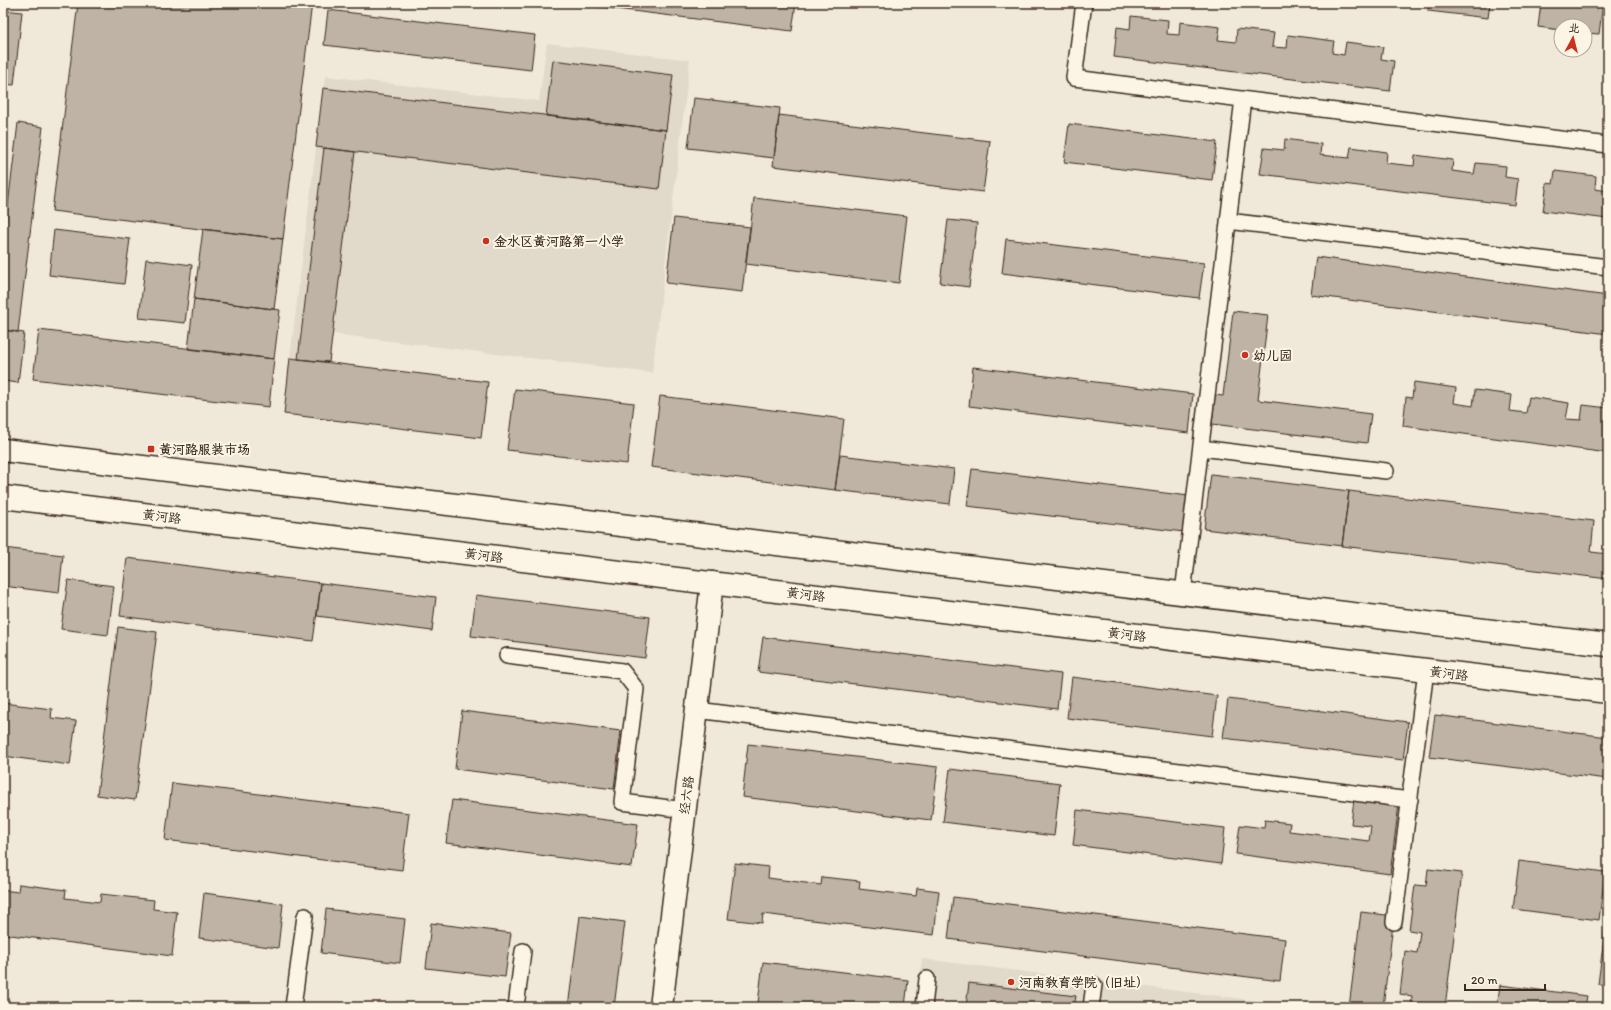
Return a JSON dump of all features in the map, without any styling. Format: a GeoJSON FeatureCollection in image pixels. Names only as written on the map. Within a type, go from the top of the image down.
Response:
{"type":"FeatureCollection","features":[{"type":"Feature","properties":{"kind":"main road"},"geometry":{"type":"LineString","coordinates":[[3,450],[1608,645]]}},
{"type":"Feature","properties":{"kind":"main road","name":"黄河路"},"geometry":{"type":"LineString","coordinates":[[3,497],[1608,692]]}},
{"type":"Feature","properties":{"kind":"main road","name":"经六路"},"geometry":{"type":"LineString","coordinates":[[661,1007],[712,583]]}},
{"type":"Feature","properties":{"kind":"lane"},"geometry":{"type":"LineString","coordinates":[[1084,3],[1074,78],[1608,145]]}},
{"type":"Feature","properties":{"kind":"lane"},"geometry":{"type":"LineString","coordinates":[[1183,594],[1243,99]]}},
{"type":"Feature","properties":{"kind":"lane"},"geometry":{"type":"LineString","coordinates":[[1228,221],[1608,267]]}},
{"type":"Feature","properties":{"kind":"lane"},"geometry":{"type":"LineString","coordinates":[[1201,448],[1386,471]]}},
{"type":"Feature","properties":{"kind":"lane"},"geometry":{"type":"LineString","coordinates":[[507,656],[622,671],[636,689],[622,802],[685,810]]}},
{"type":"Feature","properties":{"kind":"lane"},"geometry":{"type":"LineString","coordinates":[[1394,922],[1426,670]]}},
{"type":"Feature","properties":{"kind":"lane"},"geometry":{"type":"LineString","coordinates":[[697,710],[1410,800]]}},
{"type":"Feature","properties":{"kind":"lane"},"geometry":{"type":"LineString","coordinates":[[293,1007],[305,916]]}},
{"type":"Feature","properties":{"kind":"lane"},"geometry":{"type":"LineString","coordinates":[[516,1007],[523,951]]}},
{"type":"Feature","properties":{"kind":"lane"},"geometry":{"type":"LineString","coordinates":[[924,1007],[928,979]]}},
{"type":"Feature","properties":{"kind":"lane"},"geometry":{"type":"LineString","coordinates":[[1091,1007],[1094,985]]}},
{"type":"Feature","properties":{"kind":"shaded area","name":"金水区黄河路第一小学"},"geometry":{"type":"Polygon","coordinates":[[[547,43],[690,60],[652,373],[333,334],[329,362],[290,358],[325,76],[539,101],[547,43]]]}},
{"type":"Feature","properties":{"kind":"shaded area","name":"河南教育学院（旧址）"},"geometry":{"type":"Polygon","coordinates":[[[922,959],[1283,1004],[1282,1007],[916,1007],[922,959]]]}},
{"type":"Feature","properties":{"kind":"building"},"geometry":{"type":"Polygon","coordinates":[[[78,3],[312,3],[283,239],[52,211],[78,3]]]}},
{"type":"Feature","properties":{"kind":"building"},"geometry":{"type":"Polygon","coordinates":[[[568,3],[796,3],[792,31],[568,3]]]}},
{"type":"Feature","properties":{"kind":"building"},"geometry":{"type":"Polygon","coordinates":[[[1429,3],[1490,3],[1488,18],[1428,11],[1429,3]]]}},
{"type":"Feature","properties":{"kind":"building"},"geometry":{"type":"Polygon","coordinates":[[[1541,3],[1603,3],[1599,34],[1593,34],[1593,18],[1553,18],[1553,29],[1538,27],[1541,3]]]}},
{"type":"Feature","properties":{"kind":"building"},"geometry":{"type":"Polygon","coordinates":[[[3,10],[22,12],[14,85],[3,84],[3,10]]]}},
{"type":"Feature","properties":{"kind":"building"},"geometry":{"type":"Polygon","coordinates":[[[328,10],[535,35],[531,70],[324,45],[328,10]]]}},
{"type":"Feature","properties":{"kind":"building"},"geometry":{"type":"Polygon","coordinates":[[[1131,16],[1168,20],[1167,34],[1179,35],[1180,22],[1220,27],[1218,40],[1236,42],[1237,29],[1274,33],[1272,47],[1287,48],[1288,35],[1334,41],[1332,53],[1344,55],[1346,42],[1383,47],[1381,59],[1394,61],[1390,91],[1114,57],[1117,27],[1130,29],[1131,16]]]}},
{"type":"Feature","properties":{"kind":"building"},"geometry":{"type":"Polygon","coordinates":[[[553,60],[673,75],[666,130],[546,116],[553,60]]]}},
{"type":"Feature","properties":{"kind":"building"},"geometry":{"type":"Polygon","coordinates":[[[323,88],[666,130],[659,189],[316,147],[323,88]]]}},
{"type":"Feature","properties":{"kind":"building"},"geometry":{"type":"Polygon","coordinates":[[[694,98],[780,108],[774,158],[688,148],[694,98]]]}},
{"type":"Feature","properties":{"kind":"building"},"geometry":{"type":"Polygon","coordinates":[[[779,115],[990,141],[983,192],[773,166],[779,115]]]}},
{"type":"Feature","properties":{"kind":"building"},"geometry":{"type":"Polygon","coordinates":[[[18,123],[43,127],[18,332],[3,330],[3,246],[18,123]]]}},
{"type":"Feature","properties":{"kind":"building"},"geometry":{"type":"Polygon","coordinates":[[[1069,124],[1217,142],[1212,180],[1064,162],[1069,124]]]}},
{"type":"Feature","properties":{"kind":"building"},"geometry":{"type":"Polygon","coordinates":[[[1285,139],[1321,144],[1320,155],[1349,158],[1351,147],[1387,152],[1386,163],[1414,166],[1415,155],[1453,160],[1452,171],[1474,174],[1476,163],[1506,166],[1505,177],[1518,179],[1515,205],[1260,174],[1264,148],[1284,150],[1285,139]]]}},
{"type":"Feature","properties":{"kind":"building"},"geometry":{"type":"Polygon","coordinates":[[[324,148],[355,152],[329,362],[298,359],[324,148]]]}},
{"type":"Feature","properties":{"kind":"building"},"geometry":{"type":"Polygon","coordinates":[[[1555,171],[1596,176],[1595,189],[1608,191],[1608,219],[1543,211],[1547,183],[1553,184],[1555,171]]]}},
{"type":"Feature","properties":{"kind":"building"},"geometry":{"type":"Polygon","coordinates":[[[754,198],[907,216],[899,283],[746,264],[754,198]]]}},
{"type":"Feature","properties":{"kind":"building"},"geometry":{"type":"Polygon","coordinates":[[[674,218],[750,227],[742,292],[666,283],[674,218]]]}},
{"type":"Feature","properties":{"kind":"building"},"geometry":{"type":"Polygon","coordinates":[[[948,220],[977,223],[969,287],[940,283],[948,220]]]}},
{"type":"Feature","properties":{"kind":"building"},"geometry":{"type":"Polygon","coordinates":[[[203,229],[283,239],[274,309],[194,299],[203,229]]]}},
{"type":"Feature","properties":{"kind":"building"},"geometry":{"type":"Polygon","coordinates":[[[54,230],[130,239],[124,284],[49,275],[54,230]]]}},
{"type":"Feature","properties":{"kind":"building"},"geometry":{"type":"Polygon","coordinates":[[[1006,239],[1204,263],[1199,298],[1002,273],[1006,239]]]}},
{"type":"Feature","properties":{"kind":"building"},"geometry":{"type":"Polygon","coordinates":[[[1316,257],[1608,296],[1608,334],[1311,295],[1316,257]]]}},
{"type":"Feature","properties":{"kind":"building"},"geometry":{"type":"Polygon","coordinates":[[[146,259],[192,265],[185,323],[139,318],[146,259]]]}},
{"type":"Feature","properties":{"kind":"building"},"geometry":{"type":"Polygon","coordinates":[[[194,299],[280,310],[274,359],[188,349],[194,299]]]}},
{"type":"Feature","properties":{"kind":"building","name":"幼儿园"},"geometry":{"type":"Polygon","coordinates":[[[1233,311],[1268,315],[1258,400],[1371,414],[1367,443],[1212,424],[1215,395],[1223,396],[1233,311]]]}},
{"type":"Feature","properties":{"kind":"building"},"geometry":{"type":"Polygon","coordinates":[[[3,330],[24,333],[18,383],[3,381],[3,330]]]}},
{"type":"Feature","properties":{"kind":"building"},"geometry":{"type":"Polygon","coordinates":[[[39,330],[274,359],[269,407],[33,379],[39,330]]]}},
{"type":"Feature","properties":{"kind":"building"},"geometry":{"type":"Polygon","coordinates":[[[290,358],[488,382],[481,438],[284,414],[290,358]]]}},
{"type":"Feature","properties":{"kind":"building"},"geometry":{"type":"Polygon","coordinates":[[[973,367],[1193,394],[1189,433],[969,406],[973,367]]]}},
{"type":"Feature","properties":{"kind":"building"},"geometry":{"type":"Polygon","coordinates":[[[1414,382],[1456,388],[1454,403],[1473,406],[1475,390],[1512,395],[1510,411],[1526,413],[1529,397],[1569,403],[1566,419],[1581,420],[1583,405],[1608,408],[1608,453],[1403,426],[1406,397],[1412,398],[1414,382]]]}},
{"type":"Feature","properties":{"kind":"building"},"geometry":{"type":"Polygon","coordinates":[[[515,389],[634,403],[627,464],[507,450],[515,389]]]}},
{"type":"Feature","properties":{"kind":"building"},"geometry":{"type":"Polygon","coordinates":[[[660,396],[844,419],[835,490],[651,467],[660,396]]]}},
{"type":"Feature","properties":{"kind":"building"},"geometry":{"type":"Polygon","coordinates":[[[840,455],[954,469],[950,504],[835,490],[840,455]]]}},
{"type":"Feature","properties":{"kind":"building"},"geometry":{"type":"Polygon","coordinates":[[[972,469],[1189,496],[1184,532],[967,506],[972,469]]]}},
{"type":"Feature","properties":{"kind":"building"},"geometry":{"type":"Polygon","coordinates":[[[1211,474],[1349,491],[1342,546],[1204,529],[1211,474]]]}},
{"type":"Feature","properties":{"kind":"building"},"geometry":{"type":"Polygon","coordinates":[[[1349,491],[1594,521],[1591,552],[1608,554],[1608,579],[1342,546],[1349,491]]]}},
{"type":"Feature","properties":{"kind":"building"},"geometry":{"type":"Polygon","coordinates":[[[3,548],[63,555],[59,593],[3,586],[3,548]]]}},
{"type":"Feature","properties":{"kind":"building"},"geometry":{"type":"Polygon","coordinates":[[[127,558],[321,583],[313,641],[120,616],[127,558]]]}},
{"type":"Feature","properties":{"kind":"building"},"geometry":{"type":"Polygon","coordinates":[[[68,580],[114,586],[108,635],[61,629],[68,580]]]}},
{"type":"Feature","properties":{"kind":"building"},"geometry":{"type":"Polygon","coordinates":[[[321,583],[436,597],[432,631],[317,616],[321,583]]]}},
{"type":"Feature","properties":{"kind":"building"},"geometry":{"type":"Polygon","coordinates":[[[476,595],[650,617],[645,658],[471,636],[476,595]]]}},
{"type":"Feature","properties":{"kind":"building"},"geometry":{"type":"Polygon","coordinates":[[[118,627],[157,632],[135,800],[97,795],[118,627]]]}},
{"type":"Feature","properties":{"kind":"building"},"geometry":{"type":"Polygon","coordinates":[[[763,637],[1061,674],[1057,709],[758,672],[763,637]]]}},
{"type":"Feature","properties":{"kind":"building"},"geometry":{"type":"Polygon","coordinates":[[[1072,677],[1217,696],[1212,736],[1067,718],[1072,677]]]}},
{"type":"Feature","properties":{"kind":"building"},"geometry":{"type":"Polygon","coordinates":[[[1228,699],[1408,722],[1403,760],[1223,738],[1228,699]]]}},
{"type":"Feature","properties":{"kind":"building"},"geometry":{"type":"Polygon","coordinates":[[[3,703],[52,709],[51,718],[76,721],[70,765],[3,756],[3,703]]]}},
{"type":"Feature","properties":{"kind":"building"},"geometry":{"type":"Polygon","coordinates":[[[462,711],[621,731],[614,789],[455,769],[462,711]]]}},
{"type":"Feature","properties":{"kind":"building"},"geometry":{"type":"Polygon","coordinates":[[[1435,715],[1608,737],[1608,779],[1429,757],[1435,715]]]}},
{"type":"Feature","properties":{"kind":"building"},"geometry":{"type":"Polygon","coordinates":[[[748,744],[938,767],[931,820],[742,797],[748,744]]]}},
{"type":"Feature","properties":{"kind":"building"},"geometry":{"type":"Polygon","coordinates":[[[950,769],[1060,783],[1054,836],[943,822],[950,769]]]}},
{"type":"Feature","properties":{"kind":"building"},"geometry":{"type":"Polygon","coordinates":[[[172,783],[409,813],[402,870],[165,840],[172,783]]]}},
{"type":"Feature","properties":{"kind":"building"},"geometry":{"type":"Polygon","coordinates":[[[1354,799],[1399,804],[1390,874],[1236,854],[1240,825],[1264,828],[1265,820],[1290,823],[1289,831],[1369,841],[1371,826],[1351,824],[1354,799]]]}},
{"type":"Feature","properties":{"kind":"building"},"geometry":{"type":"Polygon","coordinates":[[[452,800],[638,824],[632,867],[446,843],[452,800]]]}},
{"type":"Feature","properties":{"kind":"building"},"geometry":{"type":"Polygon","coordinates":[[[1077,810],[1225,828],[1221,864],[1073,845],[1077,810]]]}},
{"type":"Feature","properties":{"kind":"building"},"geometry":{"type":"Polygon","coordinates":[[[1519,861],[1605,872],[1599,920],[1513,909],[1519,861]]]}},
{"type":"Feature","properties":{"kind":"building"},"geometry":{"type":"Polygon","coordinates":[[[735,863],[769,867],[768,878],[821,885],[822,877],[860,881],[859,889],[916,896],[917,888],[939,891],[934,935],[763,914],[762,923],[728,919],[735,863]]]}},
{"type":"Feature","properties":{"kind":"building"},"geometry":{"type":"Polygon","coordinates":[[[1428,869],[1462,873],[1445,1007],[1411,1007],[1412,996],[1400,994],[1405,951],[1417,953],[1420,932],[1409,930],[1415,885],[1426,886],[1428,869]]]}},
{"type":"Feature","properties":{"kind":"building"},"geometry":{"type":"Polygon","coordinates":[[[19,884],[66,890],[65,898],[100,902],[101,894],[154,900],[153,909],[177,912],[172,956],[3,934],[3,890],[18,892],[19,884]]]}},
{"type":"Feature","properties":{"kind":"building"},"geometry":{"type":"Polygon","coordinates":[[[204,893],[283,904],[278,948],[199,938],[204,893]]]}},
{"type":"Feature","properties":{"kind":"building"},"geometry":{"type":"Polygon","coordinates":[[[953,897],[1285,939],[1280,981],[948,939],[953,897]]]}},
{"type":"Feature","properties":{"kind":"building"},"geometry":{"type":"Polygon","coordinates":[[[1608,907],[1608,985],[1598,984],[1608,907]]]}},
{"type":"Feature","properties":{"kind":"building"},"geometry":{"type":"Polygon","coordinates":[[[326,909],[405,919],[400,963],[321,953],[326,909]]]}},
{"type":"Feature","properties":{"kind":"building"},"geometry":{"type":"Polygon","coordinates":[[[1361,912],[1394,916],[1383,1007],[1349,1007],[1361,912]]]}},
{"type":"Feature","properties":{"kind":"building"},"geometry":{"type":"Polygon","coordinates":[[[580,916],[625,922],[614,1007],[568,1007],[580,916]]]}},
{"type":"Feature","properties":{"kind":"building"},"geometry":{"type":"Polygon","coordinates":[[[431,923],[511,933],[505,977],[426,968],[431,923]]]}},
{"type":"Feature","properties":{"kind":"building"},"geometry":{"type":"Polygon","coordinates":[[[763,962],[908,980],[905,1007],[786,1007],[758,1003],[763,962]]]}},
{"type":"Feature","properties":{"kind":"building"},"geometry":{"type":"Polygon","coordinates":[[[969,983],[1076,996],[1074,1007],[966,1007],[969,983]]]}},
{"type":"Feature","properties":{"kind":"building"},"geometry":{"type":"Polygon","coordinates":[[[1500,985],[1587,996],[1585,1007],[1497,1007],[1500,985]]]}},
{"type":"Feature","properties":{"kind":"building"},"geometry":{"type":"Polygon","coordinates":[[[191,1003],[224,1007],[190,1007],[191,1003]]]}},
{"type":"Feature","properties":{"kind":"place","name":"金水区黄河路第一小学"},"geometry":{"type":"Point","coordinates":[486,241]}},
{"type":"Feature","properties":{"kind":"place","name":"幼儿园"},"geometry":{"type":"Point","coordinates":[1245,355]}},
{"type":"Feature","properties":{"kind":"place","name":"黄河路服装市场"},"geometry":{"type":"Point","coordinates":[151,449]}},
{"type":"Feature","properties":{"kind":"place","name":"河南教育学院（旧址）"},"geometry":{"type":"Point","coordinates":[1011,982]}}]}
